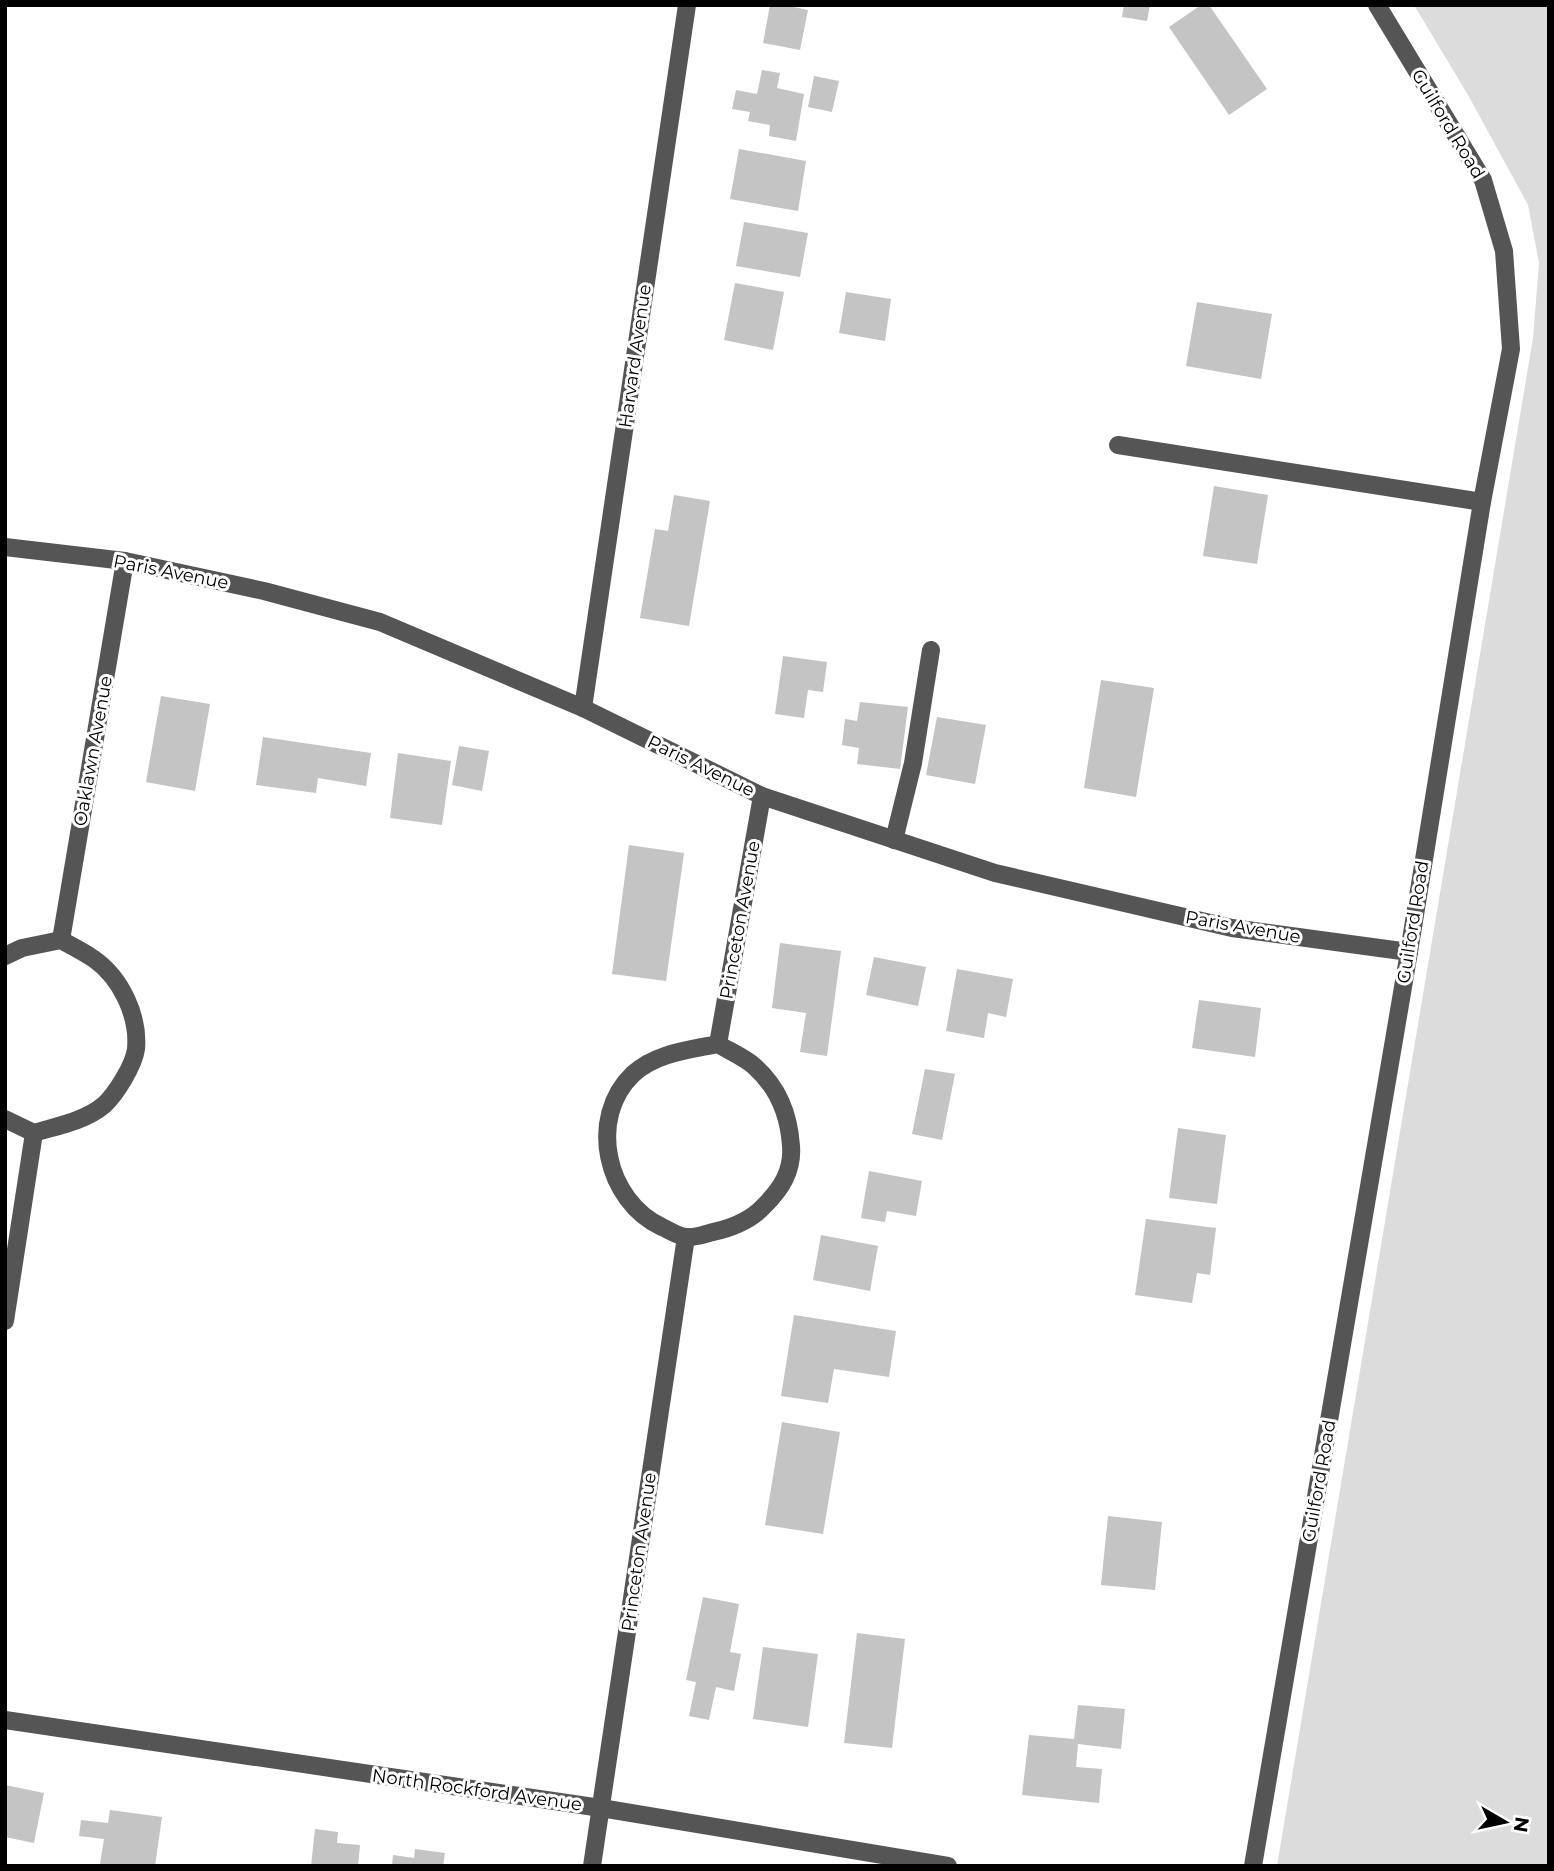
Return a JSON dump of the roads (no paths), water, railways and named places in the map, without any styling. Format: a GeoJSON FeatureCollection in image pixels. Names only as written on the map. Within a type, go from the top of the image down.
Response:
{"type":"FeatureCollection","features":[{"type":"Feature","properties":{"kind":"street","name":"Harvard Avenue"},"geometry":{"type":"LineString","coordinates":[[583,708],[687,5]]}},
{"type":"Feature","properties":{"kind":"street","name":"Guilford Road"},"geometry":{"type":"LineString","coordinates":[[1253,1866],[1409,952],[1482,502],[1511,349],[1504,251],[1483,180],[1377,5]]}},
{"type":"Feature","properties":{"kind":"street"},"geometry":{"type":"LineString","coordinates":[[1118,445],[1482,502]]}},
{"type":"Feature","properties":{"kind":"street","name":"Paris Avenue"},"geometry":{"type":"LineString","coordinates":[[5,547],[125,561],[264,591],[380,622],[583,708],[762,796],[995,873],[1232,928],[1409,952]]}},
{"type":"Feature","properties":{"kind":"street","name":"Oaklawn Avenue"},"geometry":{"type":"LineString","coordinates":[[61,940],[125,561]]}},
{"type":"Feature","properties":{"kind":"street"},"geometry":{"type":"LineString","coordinates":[[894,840],[913,763],[931,650]]}},
{"type":"Feature","properties":{"kind":"street","name":"Princeton Avenue"},"geometry":{"type":"LineString","coordinates":[[718,1044],[762,796]]}},
{"type":"Feature","properties":{"kind":"street"},"geometry":{"type":"LineString","coordinates":[[5,956],[22,948],[61,940],[96,960],[117,983],[132,1010],[136,1050],[123,1081],[103,1105],[75,1121],[34,1133],[5,1119]]}},
{"type":"Feature","properties":{"kind":"street"},"geometry":{"type":"LineString","coordinates":[[718,1044],[753,1066],[778,1094],[790,1125],[792,1159],[782,1188],[758,1213],[728,1229],[686,1237],[654,1223],[625,1197],[609,1165],[606,1126],[619,1094],[634,1074],[665,1055],[718,1044]]}},
{"type":"Feature","properties":{"kind":"street"},"geometry":{"type":"LineString","coordinates":[[5,1321],[13,1202],[34,1133]]}},
{"type":"Feature","properties":{"kind":"street","name":"Princeton Avenue"},"geometry":{"type":"LineString","coordinates":[[592,1866],[686,1237]]}},
{"type":"Feature","properties":{"kind":"street","name":"North Rockford Avenue"},"geometry":{"type":"LineString","coordinates":[[5,1720],[601,1808],[948,1866]]}}]}
